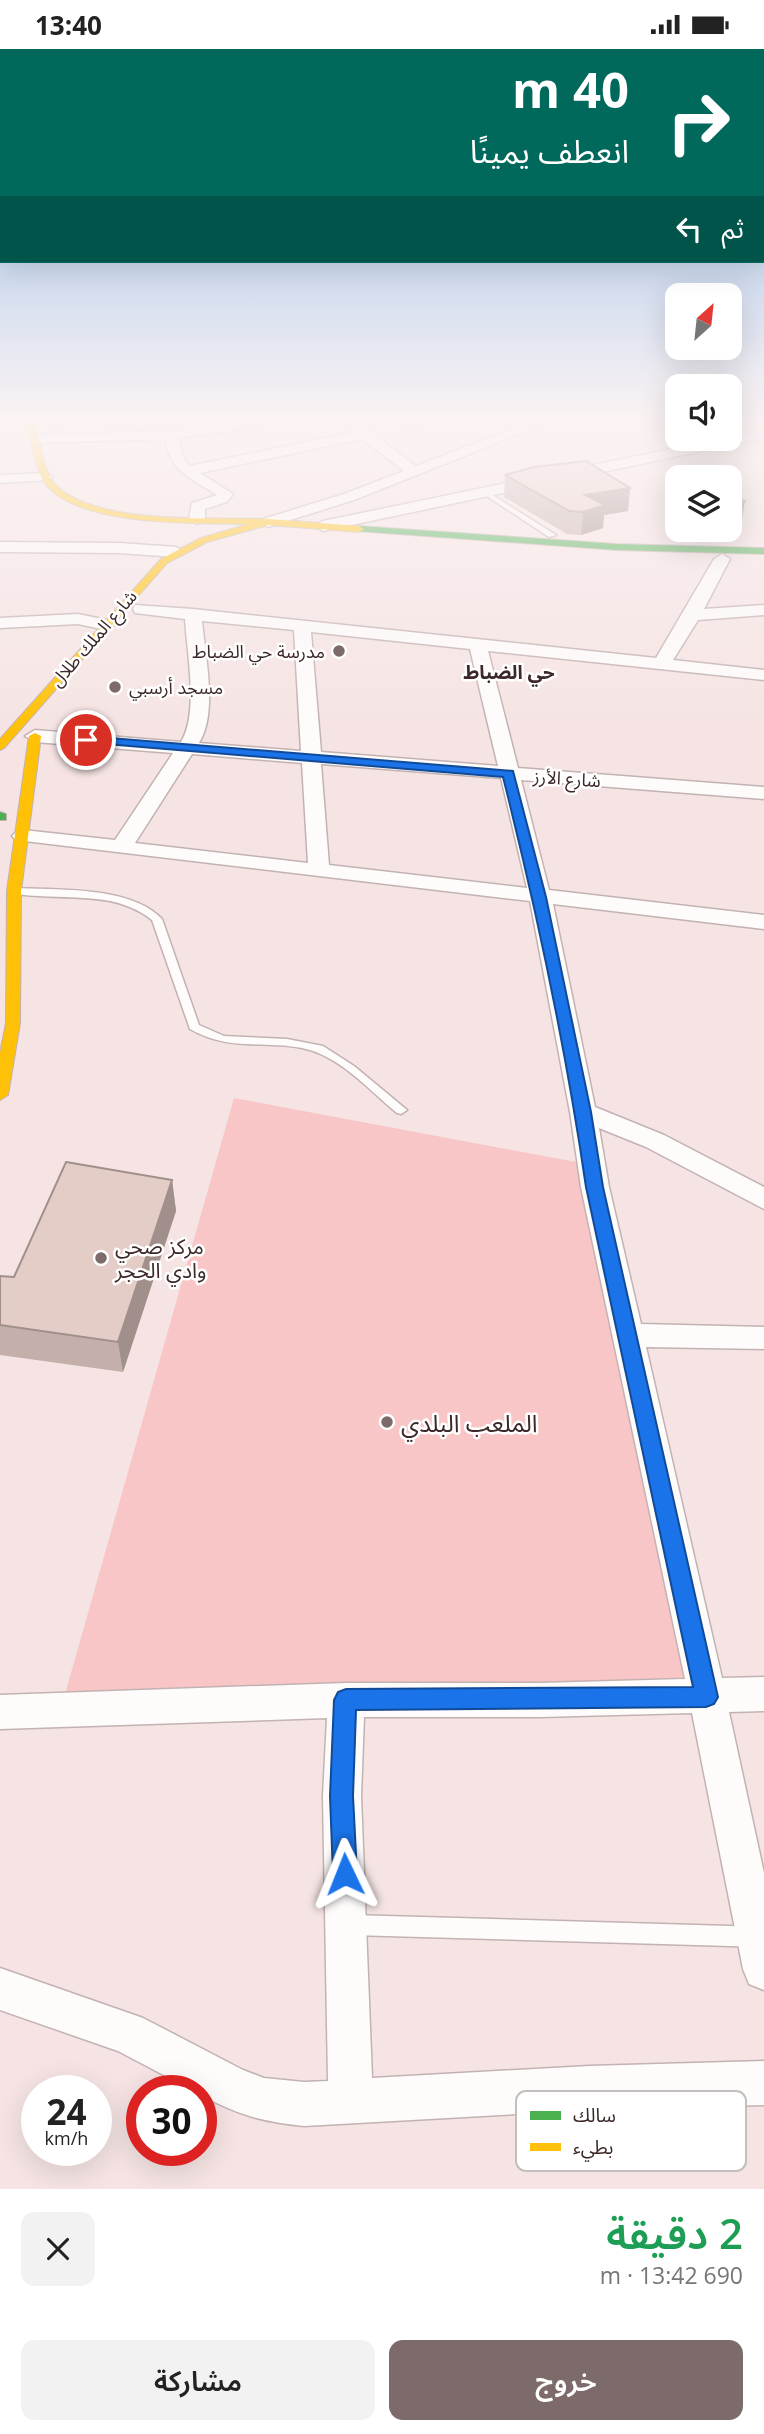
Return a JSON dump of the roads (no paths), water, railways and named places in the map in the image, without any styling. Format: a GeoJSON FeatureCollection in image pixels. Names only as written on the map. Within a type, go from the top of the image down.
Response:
{"type":"FeatureCollection","features":[{"type":"Feature","properties":{"kind":"main road"},"geometry":{"type":"LineString","coordinates":[[177,552],[177,544],[188,523]]}},
{"type":"Feature","properties":{"kind":"main road"},"geometry":{"type":"LineString","coordinates":[[251,523],[262,524]]}},
{"type":"Feature","properties":{"kind":"main road","name":"شارع الملك طلال"},"geometry":{"type":"LineString","coordinates":[[5,744],[164,561],[177,552],[220,534],[262,524],[323,526],[376,523],[618,547],[764,551]]}},
{"type":"Feature","properties":{"kind":"main road","name":"شارع الملك طلال"},"geometry":{"type":"LineString","coordinates":[[262,524],[300,530],[722,559],[764,557]]}},
{"type":"Feature","properties":{"kind":"main road","name":"شارع الملك طلال"},"geometry":{"type":"LineString","coordinates":[[99,659],[141,609],[207,548],[227,541],[323,526]]}},
{"type":"Feature","properties":{"kind":"main road","name":"شارع الملك طلال"},"geometry":{"type":"LineString","coordinates":[[5,744],[35,736],[50,717]]}},
{"type":"Feature","properties":{"kind":"main road"},"geometry":{"type":"LineString","coordinates":[[0,1095],[13,1023],[14,891],[35,736],[5,744]]}},
{"type":"Feature","properties":{"kind":"street"},"geometry":{"type":"LineString","coordinates":[[0,547],[119,548],[177,552]]}},
{"type":"Feature","properties":{"kind":"street"},"geometry":{"type":"LineString","coordinates":[[661,664],[692,615],[722,559]]}},
{"type":"Feature","properties":{"kind":"street"},"geometry":{"type":"LineString","coordinates":[[141,609],[764,675]]}},
{"type":"Feature","properties":{"kind":"street"},"geometry":{"type":"LineString","coordinates":[[692,615],[764,610]]}},
{"type":"Feature","properties":{"kind":"street"},"geometry":{"type":"LineString","coordinates":[[121,848],[196,733],[200,709],[193,614]]}},
{"type":"Feature","properties":{"kind":"street"},"geometry":{"type":"LineString","coordinates":[[0,624],[78,619],[106,625]]}},
{"type":"Feature","properties":{"kind":"street"},"geometry":{"type":"LineString","coordinates":[[302,626],[319,871]]}},
{"type":"Feature","properties":{"kind":"street"},"geometry":{"type":"LineString","coordinates":[[478,646],[540,897],[583,1112],[595,1187],[761,1937],[764,1969]]}},
{"type":"Feature","properties":{"kind":"street","name":"شارع الأرز"},"geometry":{"type":"LineString","coordinates":[[35,736],[764,793]]}},
{"type":"Feature","properties":{"kind":"street"},"geometry":{"type":"LineString","coordinates":[[23,836],[764,922]]}},
{"type":"Feature","properties":{"kind":"street"},"geometry":{"type":"LineString","coordinates":[[583,1112],[655,1141],[764,1199]]}},
{"type":"Feature","properties":{"kind":"street"},"geometry":{"type":"LineString","coordinates":[[627,1335],[764,1338]]}},
{"type":"Feature","properties":{"kind":"street"},"geometry":{"type":"LineString","coordinates":[[0,1713],[346,1700],[540,1700],[764,1694]]}},
{"type":"Feature","properties":{"kind":"street"},"geometry":{"type":"LineString","coordinates":[[346,1700],[342,1796],[351,2102]]}},
{"type":"Feature","properties":{"kind":"street"},"geometry":{"type":"LineString","coordinates":[[0,1989],[128,2033],[232,2088],[264,2100],[303,2104],[516,2092]]}},
{"type":"Feature","properties":{"kind":"street"},"geometry":{"type":"LineString","coordinates":[[538,2091],[764,2083]]}},
{"type":"Feature","properties":{"kind":"lane"},"geometry":{"type":"LineString","coordinates":[[533,523],[552,535]]}},
{"type":"Feature","properties":{"kind":"lane"},"geometry":{"type":"LineString","coordinates":[[14,891],[129,902],[151,911],[157,919],[194,1027],[206,1035],[224,1040],[300,1045],[318,1049],[401,1110]]}},
{"type":"Feature","properties":{"kind":"lane"},"geometry":{"type":"LineString","coordinates":[[347,1925],[761,1937]]}},
{"type":"Feature","properties":{"kind":"place","name":"مدرسة حي الضباط"},"geometry":{"type":"Point","coordinates":[339,651]}},
{"type":"Feature","properties":{"kind":"place","name":"مسجد أرسبي"},"geometry":{"type":"Point","coordinates":[115,687]}},
{"type":"Feature","properties":{"kind":"place","name":"مركز صحي وادي الحجر"},"geometry":{"type":"Point","coordinates":[101,1258]}},
{"type":"Feature","properties":{"kind":"place","name":"الملعب البلدي"},"geometry":{"type":"Point","coordinates":[387,1422]}},
{"type":"Feature","properties":{"kind":"district","name":"حي الضباط"},"geometry":{"type":"Point","coordinates":[509,672]}}]}
